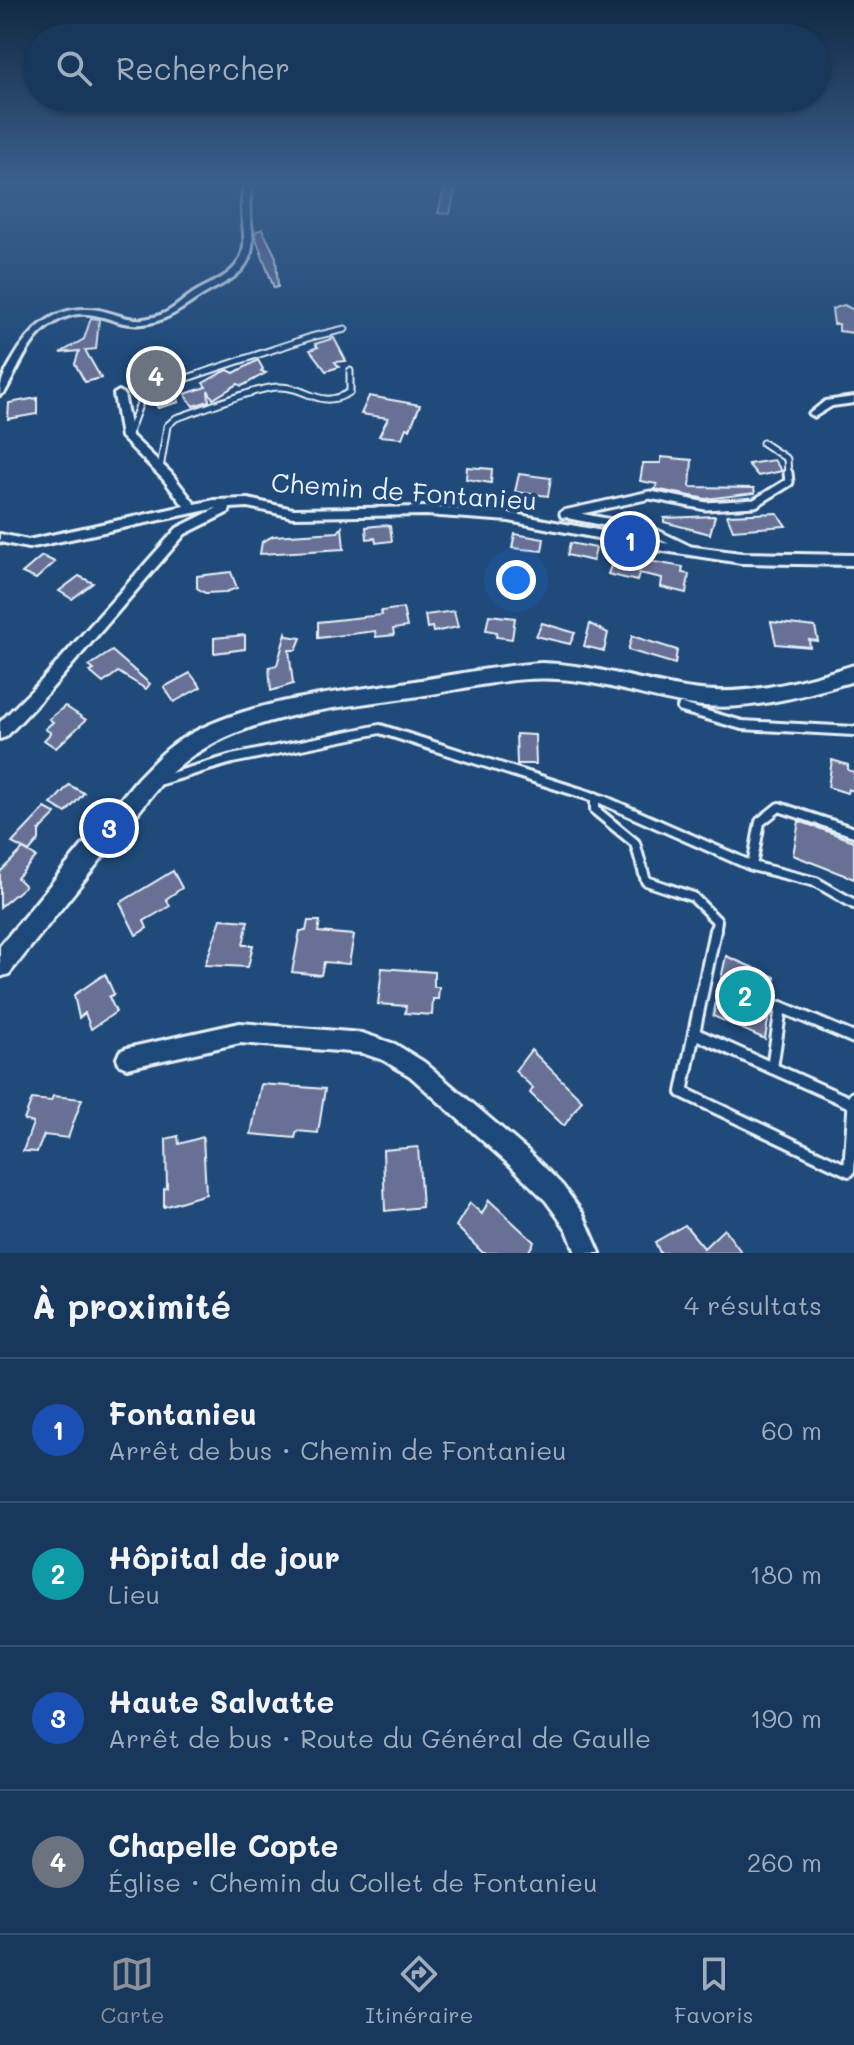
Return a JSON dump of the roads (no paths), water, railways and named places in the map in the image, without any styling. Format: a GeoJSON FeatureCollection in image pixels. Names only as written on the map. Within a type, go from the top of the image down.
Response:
{"type":"FeatureCollection","features":[{"type":"Feature","properties":{"kind":"street"},"geometry":{"type":"LineString","coordinates":[[0,392],[30,341],[44,325],[77,310],[103,313],[137,323],[172,316],[200,292],[232,276],[247,255],[248,243]]}},
{"type":"Feature","properties":{"kind":"street"},"geometry":{"type":"LineString","coordinates":[[119,394],[127,437],[160,469],[192,509]]}},
{"type":"Feature","properties":{"kind":"street"},"geometry":{"type":"LineString","coordinates":[[814,414],[829,403],[854,400]]}},
{"type":"Feature","properties":{"kind":"street"},"geometry":{"type":"LineString","coordinates":[[0,732],[47,684],[181,531],[214,512],[248,503]]}},
{"type":"Feature","properties":{"kind":"street","name":"Chemin de Fontanieu"},"geometry":{"type":"LineString","coordinates":[[0,538],[28,544],[214,504],[248,503],[293,513],[426,511],[509,517],[741,558],[854,560]]}},
{"type":"Feature","properties":{"kind":"street"},"geometry":{"type":"LineString","coordinates":[[0,965],[145,785],[168,761],[197,740],[243,723],[359,698],[529,671],[560,671],[709,699],[766,697],[854,673]]}},
{"type":"Feature","properties":{"kind":"street"},"geometry":{"type":"LineString","coordinates":[[127,1058],[240,1033],[362,1043],[388,1051],[417,1069],[554,1193],[575,1222],[588,1253]]}},
{"type":"Feature","properties":{"kind":"lane"},"geometry":{"type":"LineString","coordinates":[[127,437],[141,400],[151,390],[311,337],[345,329]]}},
{"type":"Feature","properties":{"kind":"lane"},"geometry":{"type":"LineString","coordinates":[[160,469],[167,426],[176,418],[276,387],[292,387],[315,400],[335,400],[350,392],[350,371]]}},
{"type":"Feature","properties":{"kind":"lane"},"geometry":{"type":"LineString","coordinates":[[693,551],[651,531],[564,514],[650,495],[706,506],[755,503],[789,482],[787,459],[763,443]]}},
{"type":"Feature","properties":{"kind":"lane"},"geometry":{"type":"LineString","coordinates":[[682,708],[742,725],[854,731]]}},
{"type":"Feature","properties":{"kind":"lane"},"geometry":{"type":"LineString","coordinates":[[145,785],[232,759],[380,729],[595,797],[752,866],[816,882],[854,904]]}},
{"type":"Feature","properties":{"kind":"lane"},"geometry":{"type":"LineString","coordinates":[[595,797],[595,810],[635,843],[646,881],[693,897],[717,921],[682,1092],[849,1171],[854,1097]]}},
{"type":"Feature","properties":{"kind":"lane"},"geometry":{"type":"LineString","coordinates":[[752,866],[760,822],[779,807],[854,832]]}},
{"type":"Feature","properties":{"kind":"lane"},"geometry":{"type":"LineString","coordinates":[[772,1068],[781,1007],[854,1038]]}},
{"type":"Feature","properties":{"kind":"lane"},"geometry":{"type":"LineString","coordinates":[[694,1033],[853,1104]]}},
{"type":"Feature","properties":{"kind":"place","name":"Chapelle Copte"},"geometry":{"type":"Point","coordinates":[156,376]}},
{"type":"Feature","properties":{"kind":"place","name":"Fontanieu"},"geometry":{"type":"Point","coordinates":[630,541]}},
{"type":"Feature","properties":{"kind":"place","name":"Haute Salvatte"},"geometry":{"type":"Point","coordinates":[109,828]}},
{"type":"Feature","properties":{"kind":"place","name":"Hôpital de jour"},"geometry":{"type":"Point","coordinates":[745,996]}}]}
